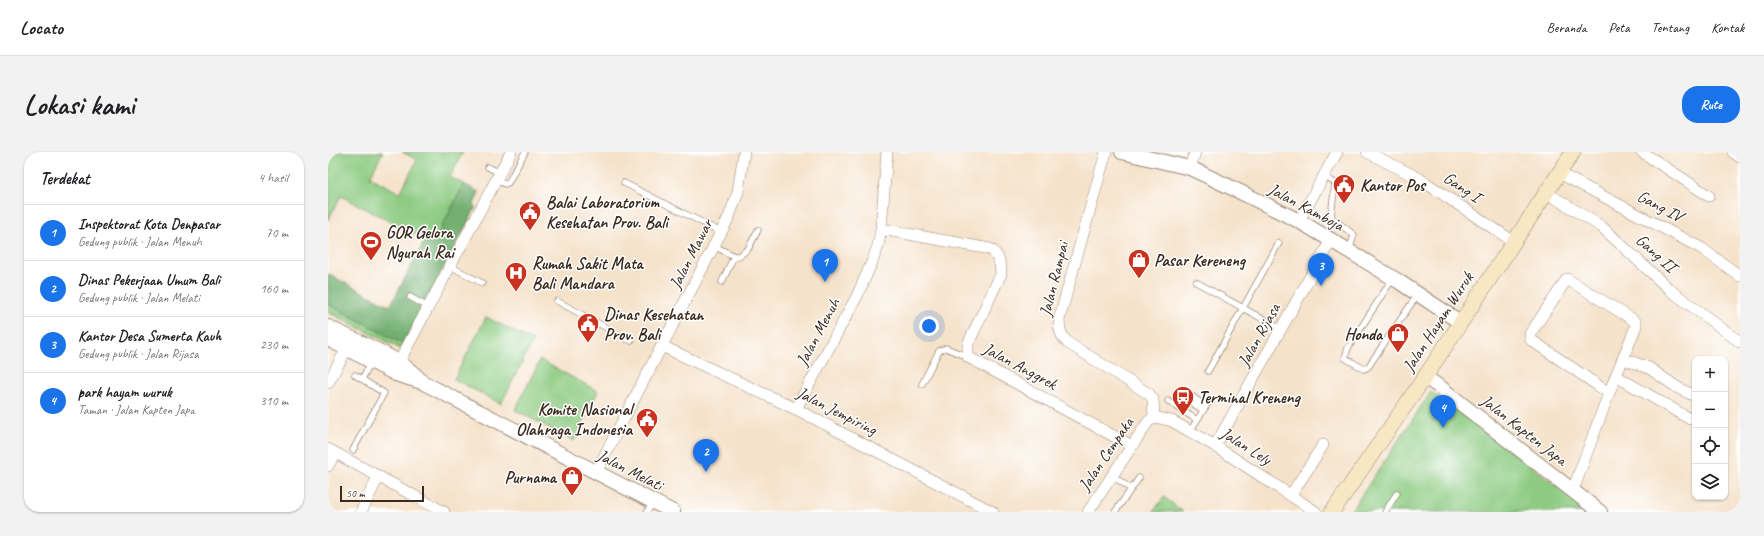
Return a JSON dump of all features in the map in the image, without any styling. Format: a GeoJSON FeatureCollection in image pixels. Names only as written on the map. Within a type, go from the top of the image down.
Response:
{"type":"FeatureCollection","features":[{"type":"Feature","properties":{"kind":"main road","name":"Jalan Hayam Wuruk"},"geometry":{"type":"LineString","coordinates":[[1332,512],[1425,377],[1573,152]]}},
{"type":"Feature","properties":{"kind":"street"},"geometry":{"type":"LineString","coordinates":[[399,362],[511,152]]}},
{"type":"Feature","properties":{"kind":"street","name":"Jalan Mawar"},"geometry":{"type":"LineString","coordinates":[[596,472],[729,217],[738,192],[744,152]]}},
{"type":"Feature","properties":{"kind":"street","name":"Jalan Menuh"},"geometry":{"type":"LineString","coordinates":[[796,409],[857,296],[878,246],[881,229],[887,152]]}},
{"type":"Feature","properties":{"kind":"street","name":"Jalan Rampai"},"geometry":{"type":"LineString","coordinates":[[1106,152],[1060,320],[1059,330],[1062,338],[1068,343],[1149,394],[1153,399],[1154,417]]}},
{"type":"Feature","properties":{"kind":"street","name":"Jalan Kamboja"},"geometry":{"type":"LineString","coordinates":[[1122,152],[1137,154],[1190,168],[1299,221],[1393,278],[1460,322]]}},
{"type":"Feature","properties":{"kind":"street"},"geometry":{"type":"LineString","coordinates":[[1190,168],[1194,152]]}},
{"type":"Feature","properties":{"kind":"street"},"geometry":{"type":"LineString","coordinates":[[1299,221],[1337,152]]}},
{"type":"Feature","properties":{"kind":"street","name":"Gang I"},"geometry":{"type":"LineString","coordinates":[[1367,152],[1420,179],[1514,242]]}},
{"type":"Feature","properties":{"kind":"street"},"geometry":{"type":"LineString","coordinates":[[1642,152],[1709,196]]}},
{"type":"Feature","properties":{"kind":"street"},"geometry":{"type":"LineString","coordinates":[[1733,152],[1740,157]]}},
{"type":"Feature","properties":{"kind":"street","name":"Gang IV"},"geometry":{"type":"LineString","coordinates":[[1559,173],[1701,248],[1740,276]]}},
{"type":"Feature","properties":{"kind":"street","name":"Gang II"},"geometry":{"type":"LineString","coordinates":[[1547,193],[1602,227],[1670,290],[1740,342]]}},
{"type":"Feature","properties":{"kind":"street","name":"Jalan Anggrek"},"geometry":{"type":"LineString","coordinates":[[881,229],[994,251],[1000,262],[1001,274],[968,344],[968,357],[1132,446]]}},
{"type":"Feature","properties":{"kind":"street","name":"Jalan Rijasa"},"geometry":{"type":"LineString","coordinates":[[1216,446],[1331,240]]}},
{"type":"Feature","properties":{"kind":"street"},"geometry":{"type":"LineString","coordinates":[[1573,490],[1609,393],[1636,329],[1636,323],[1569,279],[1565,280],[1529,336],[1531,340],[1609,393]]}},
{"type":"Feature","properties":{"kind":"street","name":"Jalan Melati"},"geometry":{"type":"LineString","coordinates":[[328,327],[371,362],[396,374],[422,382],[596,472],[650,507],[673,512]]}},
{"type":"Feature","properties":{"kind":"street","name":"Jalan Melati"},"geometry":{"type":"LineString","coordinates":[[328,339],[350,344],[399,362],[415,374],[422,382]]}},
{"type":"Feature","properties":{"kind":"street"},"geometry":{"type":"LineString","coordinates":[[328,383],[350,344]]}},
{"type":"Feature","properties":{"kind":"street","name":"Jalan Jempiring"},"geometry":{"type":"LineString","coordinates":[[662,346],[796,409],[993,512]]}},
{"type":"Feature","properties":{"kind":"street"},"geometry":{"type":"LineString","coordinates":[[1624,359],[1649,368],[1678,388],[1692,395]]}},
{"type":"Feature","properties":{"kind":"street"},"geometry":{"type":"LineString","coordinates":[[1616,376],[1690,419]]}},
{"type":"Feature","properties":{"kind":"street","name":"Jalan Kapten Japa"},"geometry":{"type":"LineString","coordinates":[[1425,377],[1600,512]]}},
{"type":"Feature","properties":{"kind":"street","name":"Jalan Lely"},"geometry":{"type":"LineString","coordinates":[[1154,417],[1172,422],[1216,446],[1316,512]]}},
{"type":"Feature","properties":{"kind":"street","name":"Jalan Cempaka"},"geometry":{"type":"LineString","coordinates":[[1088,512],[1148,422],[1154,417]]}},
{"type":"Feature","properties":{"kind":"street"},"geometry":{"type":"LineString","coordinates":[[1291,495],[1323,445]]}},
{"type":"Feature","properties":{"kind":"street"},"geometry":{"type":"LineString","coordinates":[[328,466],[332,451],[444,512]]}},
{"type":"Feature","properties":{"kind":"street"},"geometry":{"type":"LineString","coordinates":[[361,512],[378,477]]}},
{"type":"Feature","properties":{"kind":"lane"},"geometry":{"type":"LineString","coordinates":[[488,167],[505,184],[508,183],[525,152]]}},
{"type":"Feature","properties":{"kind":"lane"},"geometry":{"type":"LineString","coordinates":[[1324,176],[1335,183],[1331,217],[1354,235],[1349,251]]}},
{"type":"Feature","properties":{"kind":"lane"},"geometry":{"type":"LineString","coordinates":[[624,183],[721,232]]}},
{"type":"Feature","properties":{"kind":"lane"},"geometry":{"type":"LineString","coordinates":[[714,246],[734,256],[739,256],[744,253],[758,230]]}},
{"type":"Feature","properties":{"kind":"lane"},"geometry":{"type":"LineString","coordinates":[[1208,370],[1279,243]]}},
{"type":"Feature","properties":{"kind":"lane"},"geometry":{"type":"LineString","coordinates":[[722,282],[734,256]]}},
{"type":"Feature","properties":{"kind":"lane"},"geometry":{"type":"LineString","coordinates":[[450,266],[482,283]]}},
{"type":"Feature","properties":{"kind":"lane"},"geometry":{"type":"LineString","coordinates":[[1393,278],[1345,355],[1345,358],[1356,366],[1366,369],[1418,294]]}},
{"type":"Feature","properties":{"kind":"lane"},"geometry":{"type":"LineString","coordinates":[[1196,282],[1243,307],[1281,330]]}},
{"type":"Feature","properties":{"kind":"lane"},"geometry":{"type":"LineString","coordinates":[[410,297],[428,307]]}},
{"type":"Feature","properties":{"kind":"lane"},"geometry":{"type":"LineString","coordinates":[[557,301],[631,341]]}},
{"type":"Feature","properties":{"kind":"lane"},"geometry":{"type":"LineString","coordinates":[[922,384],[939,351],[943,348],[968,357]]}},
{"type":"Feature","properties":{"kind":"lane"},"geometry":{"type":"LineString","coordinates":[[362,379],[371,362]]}},
{"type":"Feature","properties":{"kind":"lane"},"geometry":{"type":"LineString","coordinates":[[353,450],[384,392],[355,375]]}},
{"type":"Feature","properties":{"kind":"lane"},"geometry":{"type":"LineString","coordinates":[[1181,393],[1204,408]]}},
{"type":"Feature","properties":{"kind":"lane"},"geometry":{"type":"LineString","coordinates":[[1190,431],[1210,400]]}},
{"type":"Feature","properties":{"kind":"lane"},"geometry":{"type":"LineString","coordinates":[[1168,401],[1197,420]]}},
{"type":"Feature","properties":{"kind":"lane"},"geometry":{"type":"LineString","coordinates":[[1112,476],[1131,489]]}},
{"type":"Feature","properties":{"kind":"lane"},"geometry":{"type":"LineString","coordinates":[[1115,512],[1139,478]]}},
{"type":"Feature","properties":{"kind":"lane"},"geometry":{"type":"LineString","coordinates":[[1385,512],[1397,493]]}},
{"type":"Feature","properties":{"kind":"green space"},"geometry":{"type":"Polygon","coordinates":[[[328,152],[383,152],[370,177],[400,193],[417,160],[402,152],[463,152],[450,177],[464,184],[433,244],[341,196],[328,220],[328,152]]]}},
{"type":"Feature","properties":{"kind":"green space"},"geometry":{"type":"Polygon","coordinates":[[[464,184],[479,192],[474,204],[476,207],[403,344],[328,304],[328,274],[390,306],[425,240],[433,244],[464,184]]]}},
{"type":"Feature","properties":{"kind":"green space"},"geometry":{"type":"Polygon","coordinates":[[[328,304],[403,344],[401,349],[328,312],[328,304]]]}},
{"type":"Feature","properties":{"kind":"green space"},"geometry":{"type":"Polygon","coordinates":[[[486,317],[533,341],[501,404],[454,379],[486,317]]]}},
{"type":"Feature","properties":{"kind":"green space"},"geometry":{"type":"Polygon","coordinates":[[[540,360],[598,391],[574,441],[515,410],[540,360]]]}},
{"type":"Feature","properties":{"kind":"green space"},"geometry":{"type":"Polygon","coordinates":[[[1431,392],[1593,512],[1350,512],[1431,392]]]}},
{"type":"Feature","properties":{"kind":"green space"},"geometry":{"type":"Polygon","coordinates":[[[1164,497],[1183,512],[1153,512],[1164,497]]]}},
{"type":"Feature","properties":{"kind":"place","name":"Kantor Pos"},"geometry":{"type":"Point","coordinates":[1344,204]}},
{"type":"Feature","properties":{"kind":"place","name":"Balai Laboratorium Kesehatan Prov. Bali"},"geometry":{"type":"Point","coordinates":[530,232]}},
{"type":"Feature","properties":{"kind":"place","name":"GOR Gelora Ngurah Rai"},"geometry":{"type":"Point","coordinates":[371,262]}},
{"type":"Feature","properties":{"kind":"place","name":"Pasar Kereneng"},"geometry":{"type":"Point","coordinates":[1139,280]}},
{"type":"Feature","properties":{"kind":"place","name":"Inspektorat Kota Denpasar"},"geometry":{"type":"Point","coordinates":[825,282]}},
{"type":"Feature","properties":{"kind":"place","name":"Kantor Desa Sumerta Kauh"},"geometry":{"type":"Point","coordinates":[1321,286]}},
{"type":"Feature","properties":{"kind":"place","name":"Rumah Sakit Mata Bali Mandara"},"geometry":{"type":"Point","coordinates":[516,292]}},
{"type":"Feature","properties":{"kind":"place","name":"Dinas Kesehatan Prov. Bali"},"geometry":{"type":"Point","coordinates":[588,344]}},
{"type":"Feature","properties":{"kind":"place","name":"Honda"},"geometry":{"type":"Point","coordinates":[1398,354]}},
{"type":"Feature","properties":{"kind":"place","name":"Terminal Kreneng"},"geometry":{"type":"Point","coordinates":[1183,416]}},
{"type":"Feature","properties":{"kind":"place","name":"park hayam wuruk"},"geometry":{"type":"Point","coordinates":[1443,428]}},
{"type":"Feature","properties":{"kind":"place","name":"Komite Nasional Olahraga Indonesia"},"geometry":{"type":"Point","coordinates":[647,438]}},
{"type":"Feature","properties":{"kind":"place","name":"Dinas Pekerjaan Umum Bali"},"geometry":{"type":"Point","coordinates":[706,472]}},
{"type":"Feature","properties":{"kind":"place","name":"Purnama"},"geometry":{"type":"Point","coordinates":[572,496]}}]}
